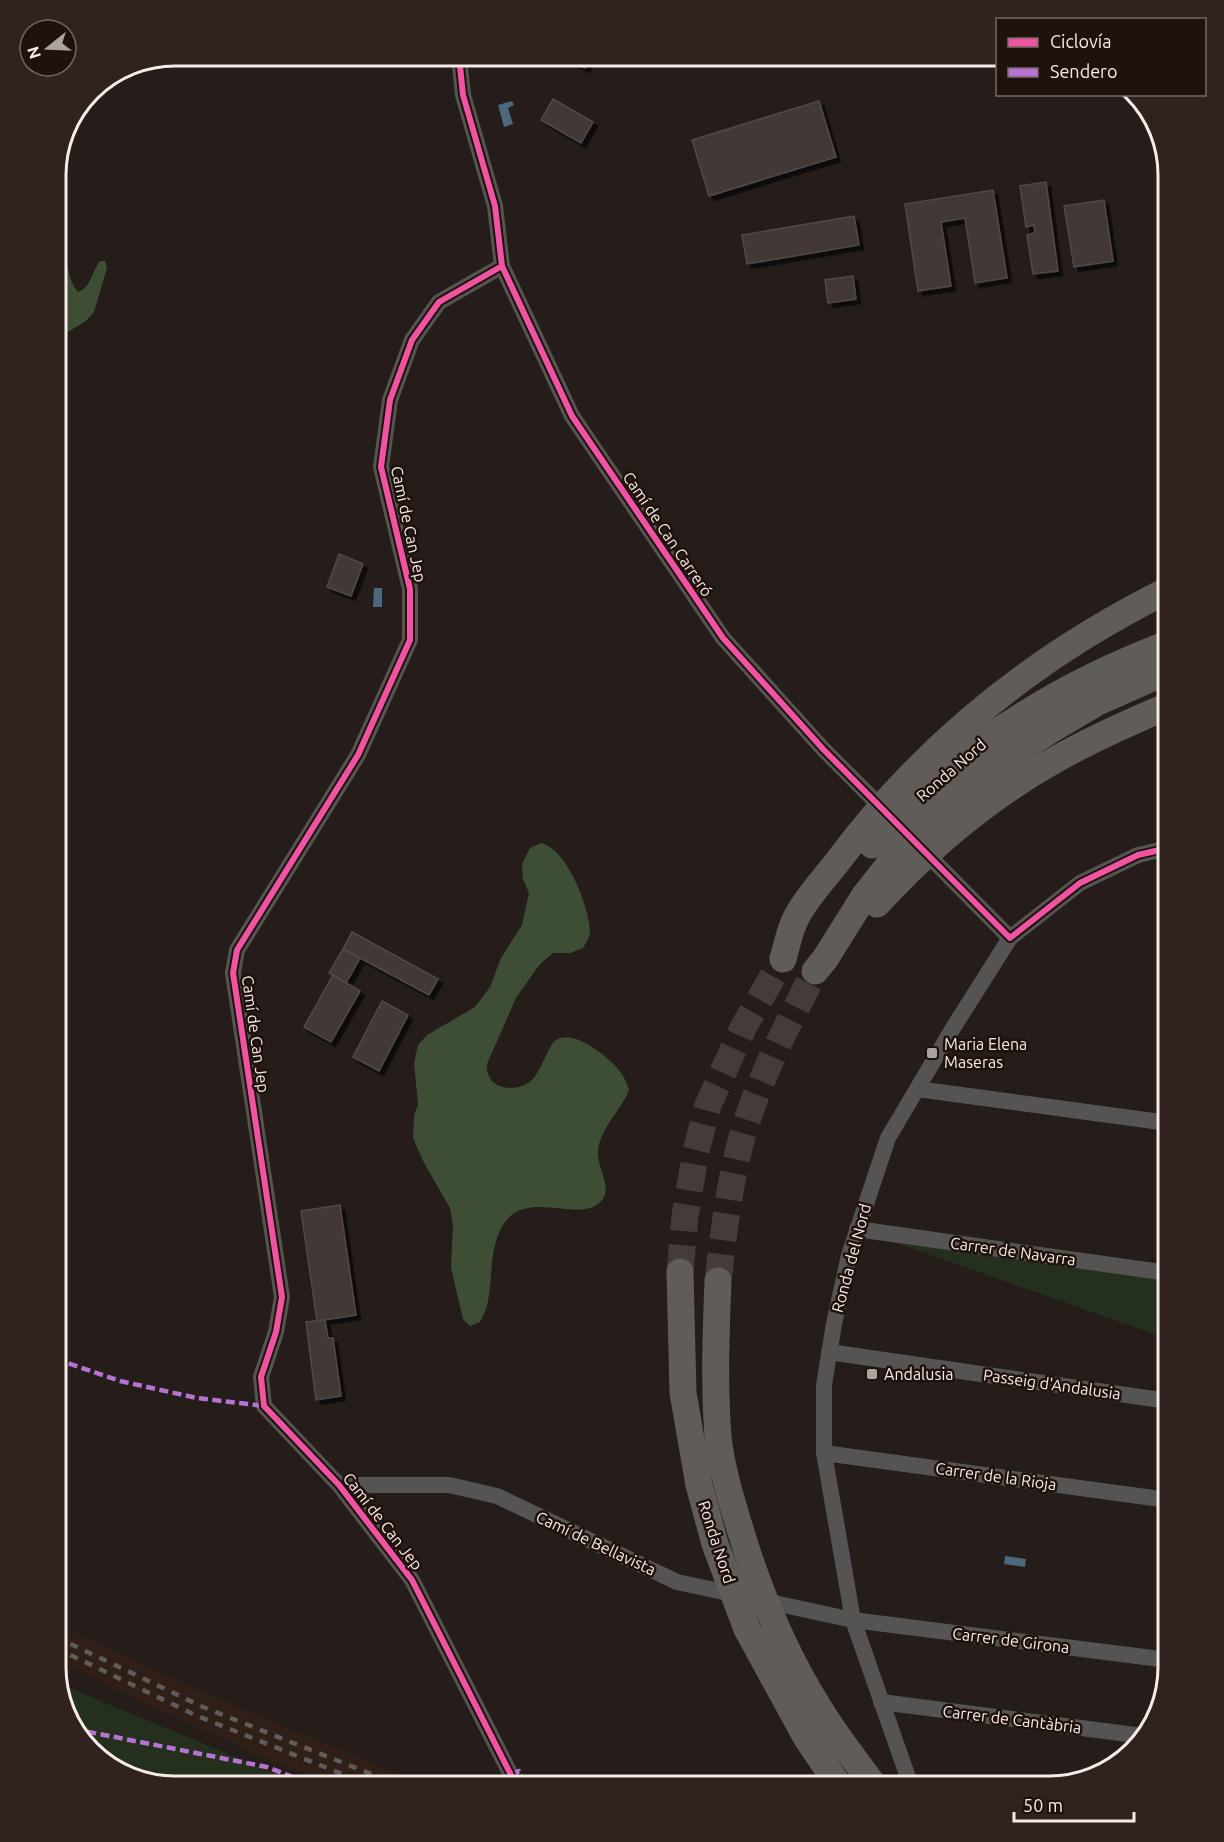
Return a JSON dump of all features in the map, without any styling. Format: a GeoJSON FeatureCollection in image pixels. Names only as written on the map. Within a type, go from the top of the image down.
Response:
{"type":"FeatureCollection","features":[{"type":"Feature","properties":{"kind":"highway","name":"Ronda Nord"},"geometry":{"type":"LineString","coordinates":[[1158,595],[1117,616],[1052,656],[986,705],[922,764],[848,848],[796,916],[783,959],[828,898],[883,832],[922,793],[978,744],[1081,682],[1158,648]]}},
{"type":"Feature","properties":{"kind":"highway","name":"Ronda Nord"},"geometry":{"type":"LineString","coordinates":[[1158,675],[1098,702],[1049,730],[995,765],[952,799],[898,853],[871,887],[820,965],[895,885],[942,840],[998,796],[1053,761],[1158,710]]}},
{"type":"Feature","properties":{"kind":"highway","name":"Ronda Nord"},"geometry":{"type":"LineString","coordinates":[[680,1272],[683,1393],[699,1485],[715,1544],[747,1629],[806,1737],[832,1776]]}},
{"type":"Feature","properties":{"kind":"highway","name":"Ronda Nord"},"geometry":{"type":"LineString","coordinates":[[718,1281],[714,1358],[718,1438],[732,1504],[744,1545],[772,1620],[792,1661],[819,1710],[867,1776]]}},
{"type":"Feature","properties":{"kind":"street","name":"Camí de Can Carreró"},"geometry":{"type":"LineString","coordinates":[[460,66],[463,95],[495,206],[502,266],[572,416],[723,638],[823,749],[1010,938]]}},
{"type":"Feature","properties":{"kind":"street","name":"Camí de Can Jep"},"geometry":{"type":"LineString","coordinates":[[502,266],[439,302],[411,340],[390,400],[381,467],[410,589],[410,639],[358,755],[237,950],[233,973],[282,1297],[276,1332],[261,1377],[264,1406],[339,1485],[412,1580],[511,1776]]}},
{"type":"Feature","properties":{"kind":"street","name":"Ronda del Nord"},"geometry":{"type":"LineString","coordinates":[[907,1776],[853,1620],[824,1453],[824,1385],[841,1289],[857,1229],[888,1138],[1010,938],[1080,883],[1138,855],[1158,850]]}},
{"type":"Feature","properties":{"kind":"street"},"geometry":{"type":"LineString","coordinates":[[916,1089],[1158,1123]]}},
{"type":"Feature","properties":{"kind":"street","name":"Carrer de Navarra"},"geometry":{"type":"LineString","coordinates":[[857,1229],[1158,1272]]}},
{"type":"Feature","properties":{"kind":"street","name":"Passeig d'Andalusia"},"geometry":{"type":"LineString","coordinates":[[829,1352],[1158,1400]]}},
{"type":"Feature","properties":{"kind":"street","name":"Carrer de la Rioja"},"geometry":{"type":"LineString","coordinates":[[824,1453],[1158,1499]]}},
{"type":"Feature","properties":{"kind":"street","name":"Camí de Bellavista"},"geometry":{"type":"LineString","coordinates":[[339,1485],[449,1485],[497,1496],[677,1582],[853,1620]]}},
{"type":"Feature","properties":{"kind":"street","name":"Carrer de Girona"},"geometry":{"type":"LineString","coordinates":[[853,1620],[1158,1659]]}},
{"type":"Feature","properties":{"kind":"street","name":"Carrer de Cantàbria"},"geometry":{"type":"LineString","coordinates":[[881,1702],[1134,1735]]}},
{"type":"Feature","properties":{"kind":"shaded area"},"geometry":{"type":"Polygon","coordinates":[[[66,1629],[230,1704],[403,1776],[310,1776],[259,1756],[66,1666],[66,1629]]]}},
{"type":"Feature","properties":{"kind":"green space"},"geometry":{"type":"Polygon","coordinates":[[[66,259],[70,278],[78,292],[89,283],[100,261],[105,261],[107,268],[94,312],[86,321],[66,333],[66,259]]]}},
{"type":"Feature","properties":{"kind":"green space"},"geometry":{"type":"Polygon","coordinates":[[[541,843],[551,847],[568,867],[575,880],[589,920],[588,940],[583,948],[570,953],[553,953],[540,964],[516,998],[487,1064],[488,1073],[491,1080],[504,1087],[519,1087],[527,1084],[536,1075],[553,1042],[564,1037],[573,1038],[592,1047],[609,1060],[626,1081],[629,1090],[607,1126],[598,1150],[606,1188],[603,1199],[594,1207],[582,1209],[526,1208],[513,1214],[503,1225],[495,1243],[486,1310],[480,1322],[470,1326],[463,1319],[451,1268],[453,1225],[450,1208],[423,1161],[413,1138],[414,1116],[418,1104],[414,1063],[418,1045],[427,1035],[475,1007],[490,987],[501,958],[522,925],[529,893],[523,879],[522,864],[530,848],[541,843]]]}},
{"type":"Feature","properties":{"kind":"green space"},"geometry":{"type":"Polygon","coordinates":[[[857,1229],[1158,1279],[1158,1335],[857,1229]]]}},
{"type":"Feature","properties":{"kind":"green space"},"geometry":{"type":"Polygon","coordinates":[[[68,1687],[281,1776],[168,1776],[127,1765],[98,1744],[89,1733],[74,1709],[68,1687]]]}},
{"type":"Feature","properties":{"kind":"water"},"geometry":{"type":"Polygon","coordinates":[[[512,101],[514,105],[508,108],[513,124],[504,127],[498,105],[512,101]]]}},
{"type":"Feature","properties":{"kind":"water"},"geometry":{"type":"Polygon","coordinates":[[[374,588],[382,588],[382,607],[373,607],[374,588]]]}},
{"type":"Feature","properties":{"kind":"water"},"geometry":{"type":"Polygon","coordinates":[[[1005,1556],[1026,1559],[1025,1567],[1004,1564],[1005,1556]]]}},
{"type":"Feature","properties":{"kind":"building"},"geometry":{"type":"Polygon","coordinates":[[[553,99],[593,122],[581,143],[541,120],[553,99]]]}},
{"type":"Feature","properties":{"kind":"building"},"geometry":{"type":"Polygon","coordinates":[[[819,101],[836,157],[709,196],[692,140],[819,101]]]}},
{"type":"Feature","properties":{"kind":"building"},"geometry":{"type":"Polygon","coordinates":[[[1046,182],[1058,271],[1033,274],[1027,235],[1035,233],[1034,225],[1026,227],[1020,186],[1046,182]]]}},
{"type":"Feature","properties":{"kind":"building"},"geometry":{"type":"Polygon","coordinates":[[[993,190],[1007,278],[975,283],[965,218],[941,222],[951,286],[918,291],[905,204],[993,190]]]}},
{"type":"Feature","properties":{"kind":"building"},"geometry":{"type":"Polygon","coordinates":[[[1104,200],[1113,261],[1074,267],[1064,206],[1104,200]]]}},
{"type":"Feature","properties":{"kind":"building"},"geometry":{"type":"Polygon","coordinates":[[[854,216],[859,245],[747,264],[742,235],[854,216]]]}},
{"type":"Feature","properties":{"kind":"building"},"geometry":{"type":"Polygon","coordinates":[[[853,276],[856,299],[828,303],[825,280],[853,276]]]}},
{"type":"Feature","properties":{"kind":"building"},"geometry":{"type":"Polygon","coordinates":[[[339,554],[363,564],[351,596],[327,587],[339,554]]]}},
{"type":"Feature","properties":{"kind":"building"},"geometry":{"type":"Polygon","coordinates":[[[352,932],[438,979],[429,995],[343,949],[352,932]]]}},
{"type":"Feature","properties":{"kind":"building"},"geometry":{"type":"Polygon","coordinates":[[[343,949],[360,958],[346,983],[329,973],[343,949]]]}},
{"type":"Feature","properties":{"kind":"building"},"geometry":{"type":"Polygon","coordinates":[[[333,975],[360,991],[331,1042],[304,1027],[333,975]]]}},
{"type":"Feature","properties":{"kind":"building"},"geometry":{"type":"Polygon","coordinates":[[[382,1001],[408,1015],[379,1071],[353,1057],[382,1001]]]}},
{"type":"Feature","properties":{"kind":"building"},"geometry":{"type":"Polygon","coordinates":[[[340,1205],[356,1315],[317,1321],[301,1211],[340,1205]]]}},
{"type":"Feature","properties":{"kind":"building"},"geometry":{"type":"Polygon","coordinates":[[[325,1320],[328,1338],[333,1338],[341,1396],[316,1400],[306,1322],[325,1320]]]}},
{"type":"Feature","properties":{"kind":"tunnel"},"geometry":{"type":"LineString","coordinates":[[680,1272],[685,1216],[696,1151],[708,1105],[744,1026],[783,959]]}},
{"type":"Feature","properties":{"kind":"tunnel"},"geometry":{"type":"LineString","coordinates":[[718,1281],[730,1194],[744,1130],[773,1056],[815,971]]}},
{"type":"Feature","properties":{"kind":"railway"},"geometry":{"type":"LineString","coordinates":[[66,1642],[203,1707],[376,1776]]}},
{"type":"Feature","properties":{"kind":"railway"},"geometry":{"type":"LineString","coordinates":[[66,1653],[195,1715],[347,1776]]}},
{"type":"Feature","properties":{"kind":"marked path"},"geometry":{"type":"LineString","coordinates":[[66,1362],[120,1381],[197,1398],[264,1406]]}},
{"type":"Feature","properties":{"kind":"marked path"},"geometry":{"type":"LineString","coordinates":[[88,1732],[267,1767],[290,1776]]}},
{"type":"Feature","properties":{"kind":"marked path"},"geometry":{"type":"LineString","coordinates":[[511,1775],[519,1771],[521,1776]]}},
{"type":"Feature","properties":{"kind":"cycle path"},"geometry":{"type":"LineString","coordinates":[[460,66],[463,95],[495,206],[502,266],[572,416],[723,638],[823,749],[1010,938],[1080,883],[1138,855],[1158,850]]}},
{"type":"Feature","properties":{"kind":"cycle path"},"geometry":{"type":"LineString","coordinates":[[502,266],[439,302],[412,340],[390,400],[381,467],[410,589],[410,640],[358,755],[237,950],[233,973],[282,1297],[276,1332],[261,1377],[264,1406],[339,1485],[412,1580],[511,1776]]}},
{"type":"Feature","properties":{"kind":"place","name":"Maria Elena Maseras"},"geometry":{"type":"Point","coordinates":[932,1053]}},
{"type":"Feature","properties":{"kind":"place","name":"Andalusia"},"geometry":{"type":"Point","coordinates":[872,1374]}}]}
